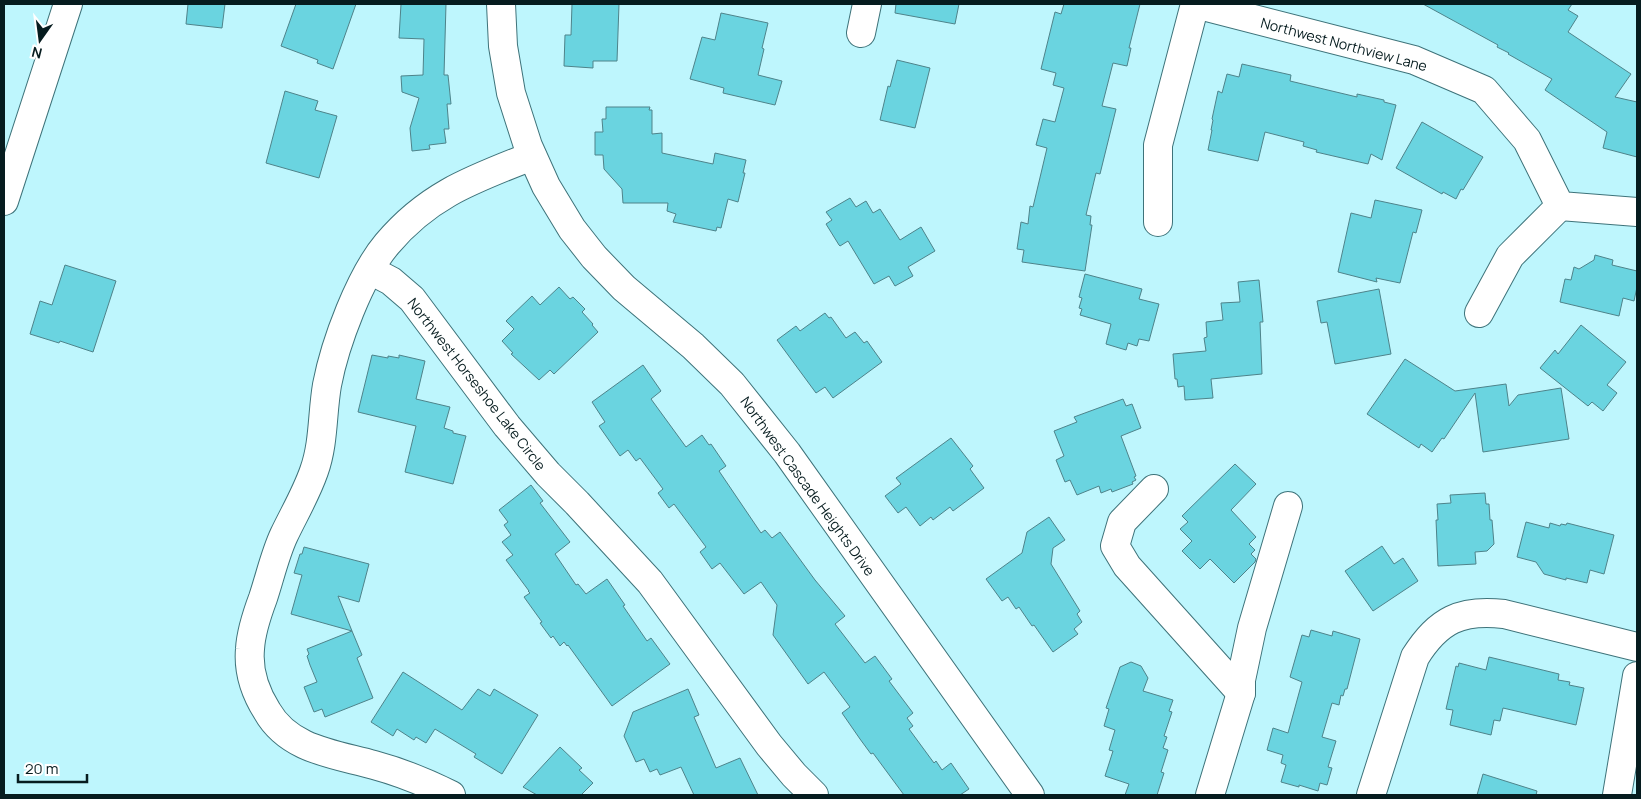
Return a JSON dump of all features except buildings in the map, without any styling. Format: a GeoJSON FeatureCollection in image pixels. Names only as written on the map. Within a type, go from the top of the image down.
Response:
{"type":"FeatureCollection","features":[{"type":"Feature","properties":{"kind":"street"},"geometry":{"type":"LineString","coordinates":[[4,201],[68,4]]}},
{"type":"Feature","properties":{"kind":"street","name":"Northwest Cascade Heights Drive"},"geometry":{"type":"LineString","coordinates":[[501,4],[503,46],[511,93],[532,156],[546,186],[572,229],[594,257],[624,288],[693,346],[732,384],[781,445],[1030,795]]}},
{"type":"Feature","properties":{"kind":"street"},"geometry":{"type":"LineString","coordinates":[[862,33],[868,4]]}},
{"type":"Feature","properties":{"kind":"street"},"geometry":{"type":"LineString","coordinates":[[1158,222],[1158,145],[1195,4]]}},
{"type":"Feature","properties":{"kind":"street","name":"Northwest Northview Lane"},"geometry":{"type":"LineString","coordinates":[[1195,4],[1414,60],[1484,90],[1527,140],[1560,206]]}},
{"type":"Feature","properties":{"kind":"street"},"geometry":{"type":"LineString","coordinates":[[451,795],[434,786],[375,765],[323,753],[298,742],[280,728],[268,713],[255,688],[250,668],[252,630],[283,537],[303,498],[314,471],[321,445],[327,386],[333,360],[358,292],[370,270],[386,245],[414,215],[448,192],[475,178],[532,156]]}},
{"type":"Feature","properties":{"kind":"street"},"geometry":{"type":"LineString","coordinates":[[1479,313],[1510,256],[1560,206],[1637,212]]}},
{"type":"Feature","properties":{"kind":"street","name":"Northwest Horseshoe Lake Circle"},"geometry":{"type":"LineString","coordinates":[[370,270],[391,281],[412,298],[513,433],[548,474],[650,582],[769,745],[814,795]]}},
{"type":"Feature","properties":{"kind":"street"},"geometry":{"type":"LineString","coordinates":[[1154,489],[1122,522],[1116,546],[1127,566],[1241,693]]}},
{"type":"Feature","properties":{"kind":"street"},"geometry":{"type":"LineString","coordinates":[[1210,795],[1241,693],[1241,680],[1252,628],[1288,506]]}},
{"type":"Feature","properties":{"kind":"street"},"geometry":{"type":"LineString","coordinates":[[1371,795],[1415,657],[1426,639],[1443,624],[1464,615],[1485,612],[1495,613],[1637,647]]}},
{"type":"Feature","properties":{"kind":"street"},"geometry":{"type":"LineString","coordinates":[[1617,795],[1637,676]]}}]}
